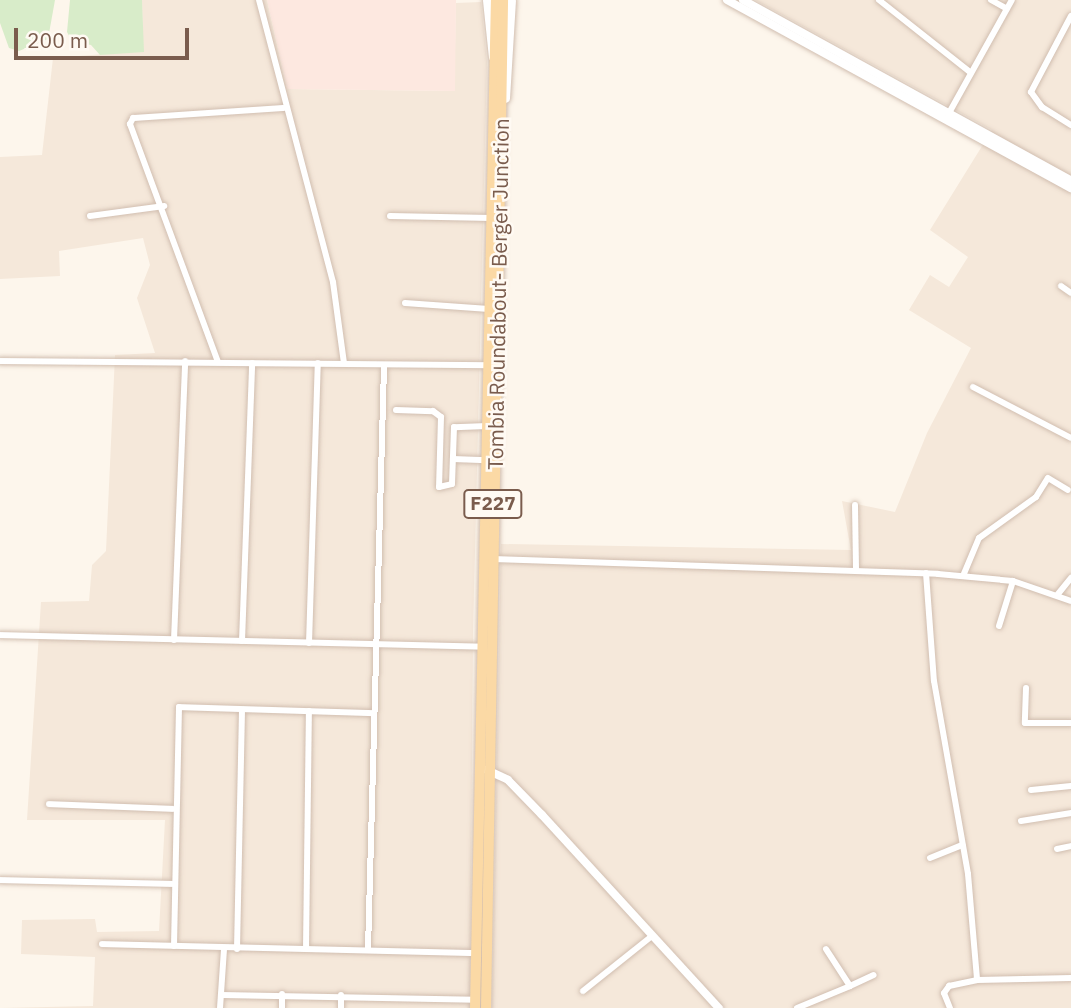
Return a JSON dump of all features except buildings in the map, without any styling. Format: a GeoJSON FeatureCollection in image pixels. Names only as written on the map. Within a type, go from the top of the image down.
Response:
{"type":"FeatureCollection","features":[{"type":"Feature","properties":{"kind":"main road"},"geometry":{"type":"LineString","coordinates":[[487,0],[494,65]]}},
{"type":"Feature","properties":{"kind":"main road","name":"Tombia Roundabout- Berger Junction"},"geometry":{"type":"LineString","coordinates":[[475,1004],[487,426],[493,365],[489,309],[496,0]]}},
{"type":"Feature","properties":{"kind":"main road","name":"Tombia Roundabout- Berger Junction"},"geometry":{"type":"LineString","coordinates":[[486,1008],[492,771],[493,365],[503,0]]}},
{"type":"Feature","properties":{"kind":"main road"},"geometry":{"type":"LineString","coordinates":[[502,106],[511,0]]}},
{"type":"Feature","properties":{"kind":"street"},"geometry":{"type":"LineString","coordinates":[[260,0],[284,108],[333,282],[344,363]]}},
{"type":"Feature","properties":{"kind":"street"},"geometry":{"type":"LineString","coordinates":[[727,0],[1071,188]]}},
{"type":"Feature","properties":{"kind":"street"},"geometry":{"type":"LineString","coordinates":[[743,0],[1071,180]]}},
{"type":"Feature","properties":{"kind":"street"},"geometry":{"type":"LineString","coordinates":[[878,0],[971,73]]}},
{"type":"Feature","properties":{"kind":"street"},"geometry":{"type":"LineString","coordinates":[[991,0],[1007,9]]}},
{"type":"Feature","properties":{"kind":"street"},"geometry":{"type":"LineString","coordinates":[[949,113],[1012,0]]}},
{"type":"Feature","properties":{"kind":"street"},"geometry":{"type":"LineString","coordinates":[[1071,16],[1031,92],[1042,107],[1071,125]]}},
{"type":"Feature","properties":{"kind":"street"},"geometry":{"type":"LineString","coordinates":[[218,362],[164,206],[133,138],[133,118],[284,108]]}},
{"type":"Feature","properties":{"kind":"street"},"geometry":{"type":"LineString","coordinates":[[90,216],[164,206]]}},
{"type":"Feature","properties":{"kind":"street"},"geometry":{"type":"LineString","coordinates":[[390,216],[491,218]]}},
{"type":"Feature","properties":{"kind":"street"},"geometry":{"type":"LineString","coordinates":[[1061,286],[1071,293]]}},
{"type":"Feature","properties":{"kind":"street"},"geometry":{"type":"LineString","coordinates":[[405,303],[489,309]]}},
{"type":"Feature","properties":{"kind":"street"},"geometry":{"type":"LineString","coordinates":[[0,362],[185,361],[493,365]]}},
{"type":"Feature","properties":{"kind":"street"},"geometry":{"type":"LineString","coordinates":[[174,640],[185,361]]}},
{"type":"Feature","properties":{"kind":"street"},"geometry":{"type":"LineString","coordinates":[[242,641],[252,363]]}},
{"type":"Feature","properties":{"kind":"street"},"geometry":{"type":"LineString","coordinates":[[309,643],[318,363]]}},
{"type":"Feature","properties":{"kind":"street"},"geometry":{"type":"LineString","coordinates":[[368,950],[384,365]]}},
{"type":"Feature","properties":{"kind":"street"},"geometry":{"type":"LineString","coordinates":[[973,387],[1071,438]]}},
{"type":"Feature","properties":{"kind":"street"},"geometry":{"type":"LineString","coordinates":[[396,410],[433,411],[454,427],[487,426]]}},
{"type":"Feature","properties":{"kind":"street"},"geometry":{"type":"LineString","coordinates":[[441,417],[439,488],[452,484],[454,427]]}},
{"type":"Feature","properties":{"kind":"street"},"geometry":{"type":"LineString","coordinates":[[453,459],[487,460]]}},
{"type":"Feature","properties":{"kind":"street"},"geometry":{"type":"LineString","coordinates":[[963,576],[983,533],[1036,497],[1048,478],[1068,490]]}},
{"type":"Feature","properties":{"kind":"street"},"geometry":{"type":"LineString","coordinates":[[855,505],[856,570]]}},
{"type":"Feature","properties":{"kind":"street"},"geometry":{"type":"LineString","coordinates":[[491,559],[926,573],[1013,581],[1058,594],[1071,601]]}},
{"type":"Feature","properties":{"kind":"street"},"geometry":{"type":"LineString","coordinates":[[926,573],[934,681],[962,845],[977,981]]}},
{"type":"Feature","properties":{"kind":"street"},"geometry":{"type":"LineString","coordinates":[[1058,594],[1071,578]]}},
{"type":"Feature","properties":{"kind":"street"},"geometry":{"type":"LineString","coordinates":[[999,626],[1013,581]]}},
{"type":"Feature","properties":{"kind":"street"},"geometry":{"type":"LineString","coordinates":[[0,635],[482,647]]}},
{"type":"Feature","properties":{"kind":"street"},"geometry":{"type":"LineString","coordinates":[[1026,688],[1024,723],[1071,723]]}},
{"type":"Feature","properties":{"kind":"street"},"geometry":{"type":"LineString","coordinates":[[174,946],[173,809],[179,707],[373,713]]}},
{"type":"Feature","properties":{"kind":"street"},"geometry":{"type":"LineString","coordinates":[[237,949],[242,710]]}},
{"type":"Feature","properties":{"kind":"street"},"geometry":{"type":"LineString","coordinates":[[306,949],[309,711]]}},
{"type":"Feature","properties":{"kind":"street"},"geometry":{"type":"LineString","coordinates":[[481,770],[492,771],[542,815],[719,1008]]}},
{"type":"Feature","properties":{"kind":"street"},"geometry":{"type":"LineString","coordinates":[[1031,790],[1071,786]]}},
{"type":"Feature","properties":{"kind":"street"},"geometry":{"type":"LineString","coordinates":[[49,804],[173,809]]}},
{"type":"Feature","properties":{"kind":"street"},"geometry":{"type":"LineString","coordinates":[[1021,821],[1071,813]]}},
{"type":"Feature","properties":{"kind":"street"},"geometry":{"type":"LineString","coordinates":[[930,858],[962,845]]}},
{"type":"Feature","properties":{"kind":"street"},"geometry":{"type":"LineString","coordinates":[[1058,849],[1071,846]]}},
{"type":"Feature","properties":{"kind":"street"},"geometry":{"type":"LineString","coordinates":[[0,880],[172,884]]}},
{"type":"Feature","properties":{"kind":"street"},"geometry":{"type":"LineString","coordinates":[[583,991],[652,936]]}},
{"type":"Feature","properties":{"kind":"street"},"geometry":{"type":"LineString","coordinates":[[102,944],[477,953]]}},
{"type":"Feature","properties":{"kind":"street"},"geometry":{"type":"LineString","coordinates":[[219,1008],[224,948]]}},
{"type":"Feature","properties":{"kind":"street"},"geometry":{"type":"LineString","coordinates":[[826,949],[850,986]]}},
{"type":"Feature","properties":{"kind":"street"},"geometry":{"type":"LineString","coordinates":[[797,1008],[874,975]]}},
{"type":"Feature","properties":{"kind":"street"},"geometry":{"type":"LineString","coordinates":[[950,1008],[945,988],[977,981],[1071,978]]}},
{"type":"Feature","properties":{"kind":"street"},"geometry":{"type":"LineString","coordinates":[[282,994],[282,1008]]}},
{"type":"Feature","properties":{"kind":"street"},"geometry":{"type":"LineString","coordinates":[[222,995],[341,995],[475,1004]]}},
{"type":"Feature","properties":{"kind":"street"},"geometry":{"type":"LineString","coordinates":[[341,995],[341,1008]]}},
{"type":"Feature","properties":{"kind":"street"},"geometry":{"type":"LineString","coordinates":[[413,998],[413,1008]]}},
{"type":"Feature","properties":{"kind":"shaded area"},"geometry":{"type":"Polygon","coordinates":[[[142,0],[267,0],[287,89],[454,91],[456,3],[481,2],[487,62],[473,632],[470,1008],[0,1008],[93,1006],[95,957],[21,954],[22,920],[95,919],[97,932],[159,931],[165,820],[27,820],[41,602],[89,601],[92,565],[106,551],[115,355],[155,353],[137,298],[150,265],[143,238],[59,251],[60,276],[0,279],[0,157],[42,155],[53,58],[143,51],[142,0]]]}},
{"type":"Feature","properties":{"kind":"shaded area"},"geometry":{"type":"Polygon","coordinates":[[[267,0],[456,0],[455,91],[287,89],[267,0]]]}},
{"type":"Feature","properties":{"kind":"shaded area"},"geometry":{"type":"Polygon","coordinates":[[[755,0],[1071,0],[1071,1008],[492,1008],[501,544],[851,550],[842,501],[895,512],[927,433],[971,348],[909,310],[930,275],[949,287],[968,257],[930,230],[992,130],[755,0]]]}},
{"type":"Feature","properties":{"kind":"green space"},"geometry":{"type":"Polygon","coordinates":[[[0,0],[55,0],[48,39],[19,51],[9,48],[0,23],[0,0]]]}},
{"type":"Feature","properties":{"kind":"green space"},"geometry":{"type":"Polygon","coordinates":[[[70,0],[142,0],[144,52],[100,55],[91,45],[72,41],[67,32],[70,0]]]}}]}
